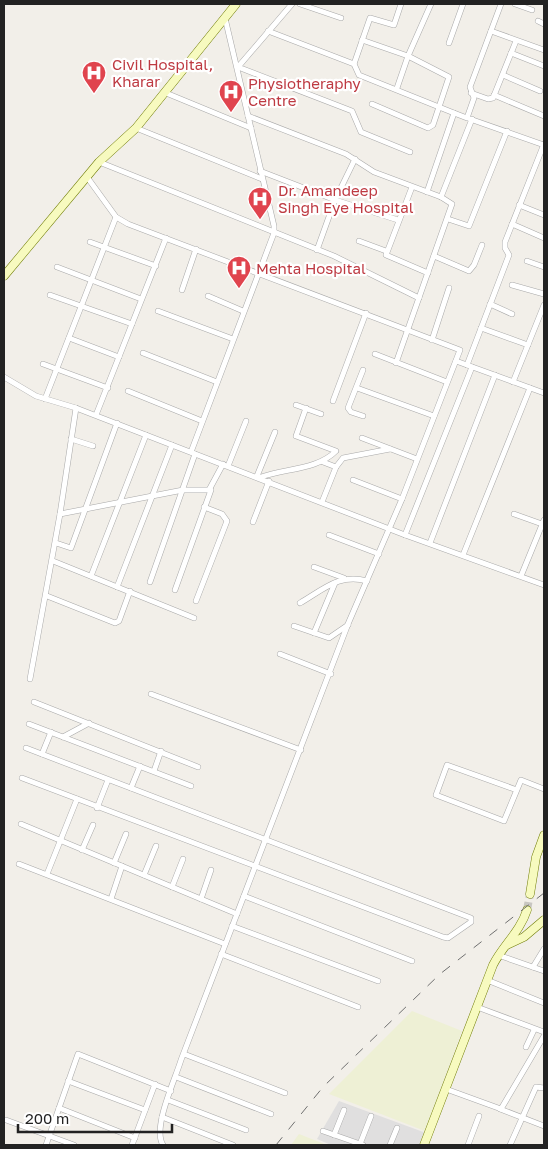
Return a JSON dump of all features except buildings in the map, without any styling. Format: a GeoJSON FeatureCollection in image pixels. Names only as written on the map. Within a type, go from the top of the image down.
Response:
{"type":"FeatureCollection","features":[{"type":"Feature","properties":{"kind":"street"},"geometry":{"type":"LineString","coordinates":[[4,276],[99,162],[136,128],[166,93],[236,4]]}},
{"type":"Feature","properties":{"kind":"street"},"geometry":{"type":"LineString","coordinates":[[238,67],[292,4]]}},
{"type":"Feature","properties":{"kind":"street"},"geometry":{"type":"LineString","coordinates":[[300,4],[341,18]]}},
{"type":"Feature","properties":{"kind":"street"},"geometry":{"type":"LineString","coordinates":[[401,4],[394,25],[370,18],[354,64],[359,75],[397,88],[454,113],[544,145],[504,245],[509,256],[406,535]]}},
{"type":"Feature","properties":{"kind":"street"},"geometry":{"type":"LineString","coordinates":[[397,88],[408,56],[431,4]]}},
{"type":"Feature","properties":{"kind":"street"},"geometry":{"type":"LineString","coordinates":[[449,43],[463,4]]}},
{"type":"Feature","properties":{"kind":"street"},"geometry":{"type":"LineString","coordinates":[[441,197],[470,119],[474,98],[470,92],[470,87],[501,4]]}},
{"type":"Feature","properties":{"kind":"street"},"geometry":{"type":"LineString","coordinates":[[515,4],[532,10]]}},
{"type":"Feature","properties":{"kind":"street"},"geometry":{"type":"LineString","coordinates":[[150,582],[183,490],[202,421],[274,233],[238,67],[224,18]]}},
{"type":"Feature","properties":{"kind":"street"},"geometry":{"type":"LineString","coordinates":[[268,31],[354,64]]}},
{"type":"Feature","properties":{"kind":"street"},"geometry":{"type":"LineString","coordinates":[[491,31],[544,50]]}},
{"type":"Feature","properties":{"kind":"street"},"geometry":{"type":"LineString","coordinates":[[362,40],[408,56],[448,74],[448,81],[433,125],[428,128],[372,104]]}},
{"type":"Feature","properties":{"kind":"street"},"geometry":{"type":"LineString","coordinates":[[470,92],[488,99],[494,95],[516,40]]}},
{"type":"Feature","properties":{"kind":"street"},"geometry":{"type":"LineString","coordinates":[[511,53],[544,66]]}},
{"type":"Feature","properties":{"kind":"street"},"geometry":{"type":"LineString","coordinates":[[238,67],[352,112],[360,132],[410,152]]}},
{"type":"Feature","properties":{"kind":"street"},"geometry":{"type":"LineString","coordinates":[[502,75],[540,90]]}},
{"type":"Feature","properties":{"kind":"street"},"geometry":{"type":"LineString","coordinates":[[166,93],[251,128]]}},
{"type":"Feature","properties":{"kind":"street"},"geometry":{"type":"LineString","coordinates":[[494,95],[544,116]]}},
{"type":"Feature","properties":{"kind":"street"},"geometry":{"type":"LineString","coordinates":[[427,192],[454,113]]}},
{"type":"Feature","properties":{"kind":"street"},"geometry":{"type":"LineString","coordinates":[[248,116],[346,154],[374,172],[441,197],[452,204],[448,220],[396,362]]}},
{"type":"Feature","properties":{"kind":"street"},"geometry":{"type":"LineString","coordinates":[[136,128],[262,178]]}},
{"type":"Feature","properties":{"kind":"street"},"geometry":{"type":"LineString","coordinates":[[448,220],[469,226],[507,131]]}},
{"type":"Feature","properties":{"kind":"street"},"geometry":{"type":"LineString","coordinates":[[317,250],[335,200],[354,159]]}},
{"type":"Feature","properties":{"kind":"street"},"geometry":{"type":"LineString","coordinates":[[99,162],[342,259],[366,274],[419,298]]}},
{"type":"Feature","properties":{"kind":"street"},"geometry":{"type":"LineString","coordinates":[[260,171],[335,200],[398,220]]}},
{"type":"Feature","properties":{"kind":"street"},"geometry":{"type":"LineString","coordinates":[[87,177],[116,217],[128,224],[460,350],[390,529],[348,624],[331,674],[221,954],[184,1054],[162,1117],[159,1137],[163,1144],[169,1145]]}},
{"type":"Feature","properties":{"kind":"street"},"geometry":{"type":"LineString","coordinates":[[412,187],[386,250],[388,257],[428,272]]}},
{"type":"Feature","properties":{"kind":"street"},"geometry":{"type":"LineString","coordinates":[[520,205],[544,215]]}},
{"type":"Feature","properties":{"kind":"street"},"geometry":{"type":"LineString","coordinates":[[45,399],[106,247],[116,217]]}},
{"type":"Feature","properties":{"kind":"street"},"geometry":{"type":"LineString","coordinates":[[512,224],[544,238]]}},
{"type":"Feature","properties":{"kind":"street"},"geometry":{"type":"LineString","coordinates":[[96,416],[166,238]]}},
{"type":"Feature","properties":{"kind":"street"},"geometry":{"type":"LineString","coordinates":[[359,241],[386,250]]}},
{"type":"Feature","properties":{"kind":"street"},"geometry":{"type":"LineString","coordinates":[[90,242],[156,266]]}},
{"type":"Feature","properties":{"kind":"street"},"geometry":{"type":"LineString","coordinates":[[434,256],[469,271],[474,265],[482,245]]}},
{"type":"Feature","properties":{"kind":"street"},"geometry":{"type":"LineString","coordinates":[[182,290],[196,249]]}},
{"type":"Feature","properties":{"kind":"street"},"geometry":{"type":"LineString","coordinates":[[527,261],[544,267]]}},
{"type":"Feature","properties":{"kind":"street"},"geometry":{"type":"LineString","coordinates":[[57,267],[141,299]]}},
{"type":"Feature","properties":{"kind":"street"},"geometry":{"type":"LineString","coordinates":[[512,285],[544,294]]}},
{"type":"Feature","properties":{"kind":"street"},"geometry":{"type":"LineString","coordinates":[[432,340],[449,288]]}},
{"type":"Feature","properties":{"kind":"street"},"geometry":{"type":"LineString","coordinates":[[50,295],[132,324]]}},
{"type":"Feature","properties":{"kind":"street"},"geometry":{"type":"LineString","coordinates":[[208,296],[243,311]]}},
{"type":"Feature","properties":{"kind":"street"},"geometry":{"type":"LineString","coordinates":[[490,304],[512,314]]}},
{"type":"Feature","properties":{"kind":"street"},"geometry":{"type":"LineString","coordinates":[[513,382],[544,305]]}},
{"type":"Feature","properties":{"kind":"street"},"geometry":{"type":"LineString","coordinates":[[158,311],[233,339]]}},
{"type":"Feature","properties":{"kind":"street"},"geometry":{"type":"LineString","coordinates":[[332,401],[366,313]]}},
{"type":"Feature","properties":{"kind":"street"},"geometry":{"type":"LineString","coordinates":[[481,328],[528,345]]}},
{"type":"Feature","properties":{"kind":"street"},"geometry":{"type":"LineString","coordinates":[[69,338],[120,357]]}},
{"type":"Feature","properties":{"kind":"street"},"geometry":{"type":"LineString","coordinates":[[143,353],[217,382]]}},
{"type":"Feature","properties":{"kind":"street"},"geometry":{"type":"LineString","coordinates":[[375,354],[447,382]]}},
{"type":"Feature","properties":{"kind":"street"},"geometry":{"type":"LineString","coordinates":[[456,361],[544,393]]}},
{"type":"Feature","properties":{"kind":"street"},"geometry":{"type":"LineString","coordinates":[[43,364],[108,388]]}},
{"type":"Feature","properties":{"kind":"street"},"geometry":{"type":"LineString","coordinates":[[363,370],[349,411],[363,416]]}},
{"type":"Feature","properties":{"kind":"street"},"geometry":{"type":"LineString","coordinates":[[430,543],[495,376]]}},
{"type":"Feature","properties":{"kind":"street"},"geometry":{"type":"LineString","coordinates":[[4,377],[31,394],[76,408],[390,529],[544,585]]}},
{"type":"Feature","properties":{"kind":"street"},"geometry":{"type":"LineString","coordinates":[[357,388],[434,416]]}},
{"type":"Feature","properties":{"kind":"street"},"geometry":{"type":"LineString","coordinates":[[463,555],[530,388]]}},
{"type":"Feature","properties":{"kind":"street"},"geometry":{"type":"LineString","coordinates":[[128,391],[202,421]]}},
{"type":"Feature","properties":{"kind":"street"},"geometry":{"type":"LineString","coordinates":[[296,405],[321,414]]}},
{"type":"Feature","properties":{"kind":"street"},"geometry":{"type":"LineString","coordinates":[[30,679],[53,561],[76,408]]}},
{"type":"Feature","properties":{"kind":"street"},"geometry":{"type":"LineString","coordinates":[[306,408],[296,436],[350,456]]}},
{"type":"Feature","properties":{"kind":"street"},"geometry":{"type":"LineString","coordinates":[[175,590],[211,489],[246,421]]}},
{"type":"Feature","properties":{"kind":"street"},"geometry":{"type":"LineString","coordinates":[[56,543],[71,548],[117,424]]}},
{"type":"Feature","properties":{"kind":"street"},"geometry":{"type":"LineString","coordinates":[[259,477],[275,432]]}},
{"type":"Feature","properties":{"kind":"street"},"geometry":{"type":"LineString","coordinates":[[91,576],[146,435]]}},
{"type":"Feature","properties":{"kind":"street"},"geometry":{"type":"LineString","coordinates":[[362,438],[417,459]]}},
{"type":"Feature","properties":{"kind":"street"},"geometry":{"type":"LineString","coordinates":[[71,439],[93,446]]}},
{"type":"Feature","properties":{"kind":"street"},"geometry":{"type":"LineString","coordinates":[[118,587],[172,445]]}},
{"type":"Feature","properties":{"kind":"street"},"geometry":{"type":"LineString","coordinates":[[322,502],[339,461],[350,456],[390,449]]}},
{"type":"Feature","properties":{"kind":"street"},"geometry":{"type":"LineString","coordinates":[[259,477],[323,462],[336,451]]}},
{"type":"Feature","properties":{"kind":"street"},"geometry":{"type":"LineString","coordinates":[[323,462],[336,467]]}},
{"type":"Feature","properties":{"kind":"street"},"geometry":{"type":"LineString","coordinates":[[353,480],[402,499]]}},
{"type":"Feature","properties":{"kind":"street"},"geometry":{"type":"LineString","coordinates":[[253,522],[269,481]]}},
{"type":"Feature","properties":{"kind":"street"},"geometry":{"type":"LineString","coordinates":[[60,514],[183,490],[211,489]]}},
{"type":"Feature","properties":{"kind":"street"},"geometry":{"type":"LineString","coordinates":[[196,600],[226,521],[225,516],[204,507]]}},
{"type":"Feature","properties":{"kind":"street"},"geometry":{"type":"LineString","coordinates":[[514,514],[543,522],[521,576]]}},
{"type":"Feature","properties":{"kind":"street"},"geometry":{"type":"LineString","coordinates":[[329,535],[378,554]]}},
{"type":"Feature","properties":{"kind":"street"},"geometry":{"type":"LineString","coordinates":[[53,561],[194,618]]}},
{"type":"Feature","properties":{"kind":"street"},"geometry":{"type":"LineString","coordinates":[[314,567],[344,578]]}},
{"type":"Feature","properties":{"kind":"street"},"geometry":{"type":"LineString","coordinates":[[300,602],[344,578],[354,577],[367,581]]}},
{"type":"Feature","properties":{"kind":"street"},"geometry":{"type":"LineString","coordinates":[[314,633],[335,583]]}},
{"type":"Feature","properties":{"kind":"street"},"geometry":{"type":"LineString","coordinates":[[47,596],[115,623],[119,621],[130,592]]}},
{"type":"Feature","properties":{"kind":"street"},"geometry":{"type":"LineString","coordinates":[[294,626],[329,638],[348,624]]}},
{"type":"Feature","properties":{"kind":"street"},"geometry":{"type":"LineString","coordinates":[[280,654],[331,674]]}},
{"type":"Feature","properties":{"kind":"street"},"geometry":{"type":"LineString","coordinates":[[151,694],[302,750]]}},
{"type":"Feature","properties":{"kind":"street"},"geometry":{"type":"LineString","coordinates":[[34,702],[198,767]]}},
{"type":"Feature","properties":{"kind":"street"},"geometry":{"type":"LineString","coordinates":[[63,737],[89,723]]}},
{"type":"Feature","properties":{"kind":"street"},"geometry":{"type":"LineString","coordinates":[[29,724],[191,786]]}},
{"type":"Feature","properties":{"kind":"street"},"geometry":{"type":"LineString","coordinates":[[42,754],[51,732]]}},
{"type":"Feature","properties":{"kind":"street"},"geometry":{"type":"LineString","coordinates":[[22,778],[255,868],[443,937],[448,938],[471,922],[471,918],[26,748]]}},
{"type":"Feature","properties":{"kind":"street"},"geometry":{"type":"LineString","coordinates":[[154,771],[161,751]]}},
{"type":"Feature","properties":{"kind":"street"},"geometry":{"type":"LineString","coordinates":[[131,788],[140,766]]}},
{"type":"Feature","properties":{"kind":"street"},"geometry":{"type":"LineString","coordinates":[[517,790],[448,766],[436,795],[504,821],[517,790],[521,780],[544,789]]}},
{"type":"Feature","properties":{"kind":"street"},"geometry":{"type":"LineString","coordinates":[[97,808],[108,780]]}},
{"type":"Feature","properties":{"kind":"street"},"geometry":{"type":"LineString","coordinates":[[47,874],[77,799]]}},
{"type":"Feature","properties":{"kind":"street"},"geometry":{"type":"LineString","coordinates":[[21,824],[59,842],[237,914]]}},
{"type":"Feature","properties":{"kind":"street"},"geometry":{"type":"LineString","coordinates":[[82,850],[93,824]]}},
{"type":"Feature","properties":{"kind":"street"},"geometry":{"type":"LineString","coordinates":[[114,863],[126,834]]}},
{"type":"Feature","properties":{"kind":"street"},"geometry":{"type":"LineString","coordinates":[[530,894],[536,857],[544,834]]}},
{"type":"Feature","properties":{"kind":"street"},"geometry":{"type":"LineString","coordinates":[[144,875],[156,846]]}},
{"type":"Feature","properties":{"kind":"street"},"geometry":{"type":"LineString","coordinates":[[172,887],[183,859]]}},
{"type":"Feature","properties":{"kind":"street"},"geometry":{"type":"LineString","coordinates":[[19,864],[111,898],[225,944]]}},
{"type":"Feature","properties":{"kind":"street"},"geometry":{"type":"LineString","coordinates":[[111,898],[122,866]]}},
{"type":"Feature","properties":{"kind":"street"},"geometry":{"type":"LineString","coordinates":[[201,899],[211,870]]}},
{"type":"Feature","properties":{"kind":"street"},"geometry":{"type":"LineString","coordinates":[[244,896],[412,961]]}},
{"type":"Feature","properties":{"kind":"street"},"geometry":{"type":"LineString","coordinates":[[424,1145],[487,980],[498,955],[519,930],[527,910]]}},
{"type":"Feature","properties":{"kind":"street"},"geometry":{"type":"LineString","coordinates":[[505,946],[524,938],[544,920]]}},
{"type":"Feature","properties":{"kind":"street"},"geometry":{"type":"LineString","coordinates":[[232,926],[378,981]]}},
{"type":"Feature","properties":{"kind":"street"},"geometry":{"type":"LineString","coordinates":[[533,967],[544,948]]}},
{"type":"Feature","properties":{"kind":"street"},"geometry":{"type":"LineString","coordinates":[[221,954],[358,1007]]}},
{"type":"Feature","properties":{"kind":"street"},"geometry":{"type":"LineString","coordinates":[[498,955],[544,971]]}},
{"type":"Feature","properties":{"kind":"street"},"geometry":{"type":"LineString","coordinates":[[487,980],[544,1003]]}},
{"type":"Feature","properties":{"kind":"street"},"geometry":{"type":"LineString","coordinates":[[477,1007],[544,1034],[500,1109]]}},
{"type":"Feature","properties":{"kind":"street"},"geometry":{"type":"LineString","coordinates":[[526,1047],[534,1030]]}},
{"type":"Feature","properties":{"kind":"street"},"geometry":{"type":"LineString","coordinates":[[46,1145],[78,1054],[171,1091]]}},
{"type":"Feature","properties":{"kind":"street"},"geometry":{"type":"LineString","coordinates":[[184,1054],[285,1093]]}},
{"type":"Feature","properties":{"kind":"street"},"geometry":{"type":"LineString","coordinates":[[176,1077],[271,1114]]}},
{"type":"Feature","properties":{"kind":"street"},"geometry":{"type":"LineString","coordinates":[[68,1081],[145,1110]]}},
{"type":"Feature","properties":{"kind":"street"},"geometry":{"type":"LineString","coordinates":[[132,1145],[155,1084]]}},
{"type":"Feature","properties":{"kind":"street"},"geometry":{"type":"LineString","coordinates":[[510,1145],[536,1087],[544,1088]]}},
{"type":"Feature","properties":{"kind":"street"},"geometry":{"type":"LineString","coordinates":[[446,1089],[544,1126]]}},
{"type":"Feature","properties":{"kind":"street"},"geometry":{"type":"LineString","coordinates":[[168,1100],[246,1130]]}},
{"type":"Feature","properties":{"kind":"street"},"geometry":{"type":"LineString","coordinates":[[59,1108],[135,1138]]}},
{"type":"Feature","properties":{"kind":"street"},"geometry":{"type":"LineString","coordinates":[[334,1135],[344,1110]]}},
{"type":"Feature","properties":{"kind":"street"},"geometry":{"type":"LineString","coordinates":[[323,1131],[361,1145],[371,1116]]}},
{"type":"Feature","properties":{"kind":"street"},"geometry":{"type":"LineString","coordinates":[[468,1145],[479,1116]]}},
{"type":"Feature","properties":{"kind":"street"},"geometry":{"type":"LineString","coordinates":[[162,1117],[233,1145]]}},
{"type":"Feature","properties":{"kind":"street"},"geometry":{"type":"LineString","coordinates":[[6,1120],[74,1145]]}},
{"type":"Feature","properties":{"kind":"street"},"geometry":{"type":"LineString","coordinates":[[390,1145],[397,1128]]}},
{"type":"Feature","properties":{"kind":"shaded area"},"geometry":{"type":"Polygon","coordinates":[[[339,1101],[426,1133],[421,1145],[331,1145],[317,1139],[339,1101]]]}},
{"type":"Feature","properties":{"kind":"green space"},"geometry":{"type":"Polygon","coordinates":[[[412,1011],[462,1031],[425,1131],[329,1094],[412,1011]]]}},
{"type":"Feature","properties":{"kind":"green space"},"geometry":{"type":"Polygon","coordinates":[[[299,1134],[327,1145],[291,1145],[299,1134]]]}},
{"type":"Feature","properties":{"kind":"tunnel"},"geometry":{"type":"LineString","coordinates":[[527,910],[530,894]]}},
{"type":"Feature","properties":{"kind":"railway"},"geometry":{"type":"LineString","coordinates":[[276,1145],[323,1087],[440,974],[544,893]]}},
{"type":"Feature","properties":{"kind":"place","name":"Civil Hospital, Kharar"},"geometry":{"type":"Point","coordinates":[94,94]}},
{"type":"Feature","properties":{"kind":"place","name":"Physiotheraphy Centre"},"geometry":{"type":"Point","coordinates":[231,113]}},
{"type":"Feature","properties":{"kind":"place","name":"Dr. Amandeep Singh Eye Hospital"},"geometry":{"type":"Point","coordinates":[260,220]}},
{"type":"Feature","properties":{"kind":"place","name":"Mehta Hospital"},"geometry":{"type":"Point","coordinates":[239,289]}}]}
